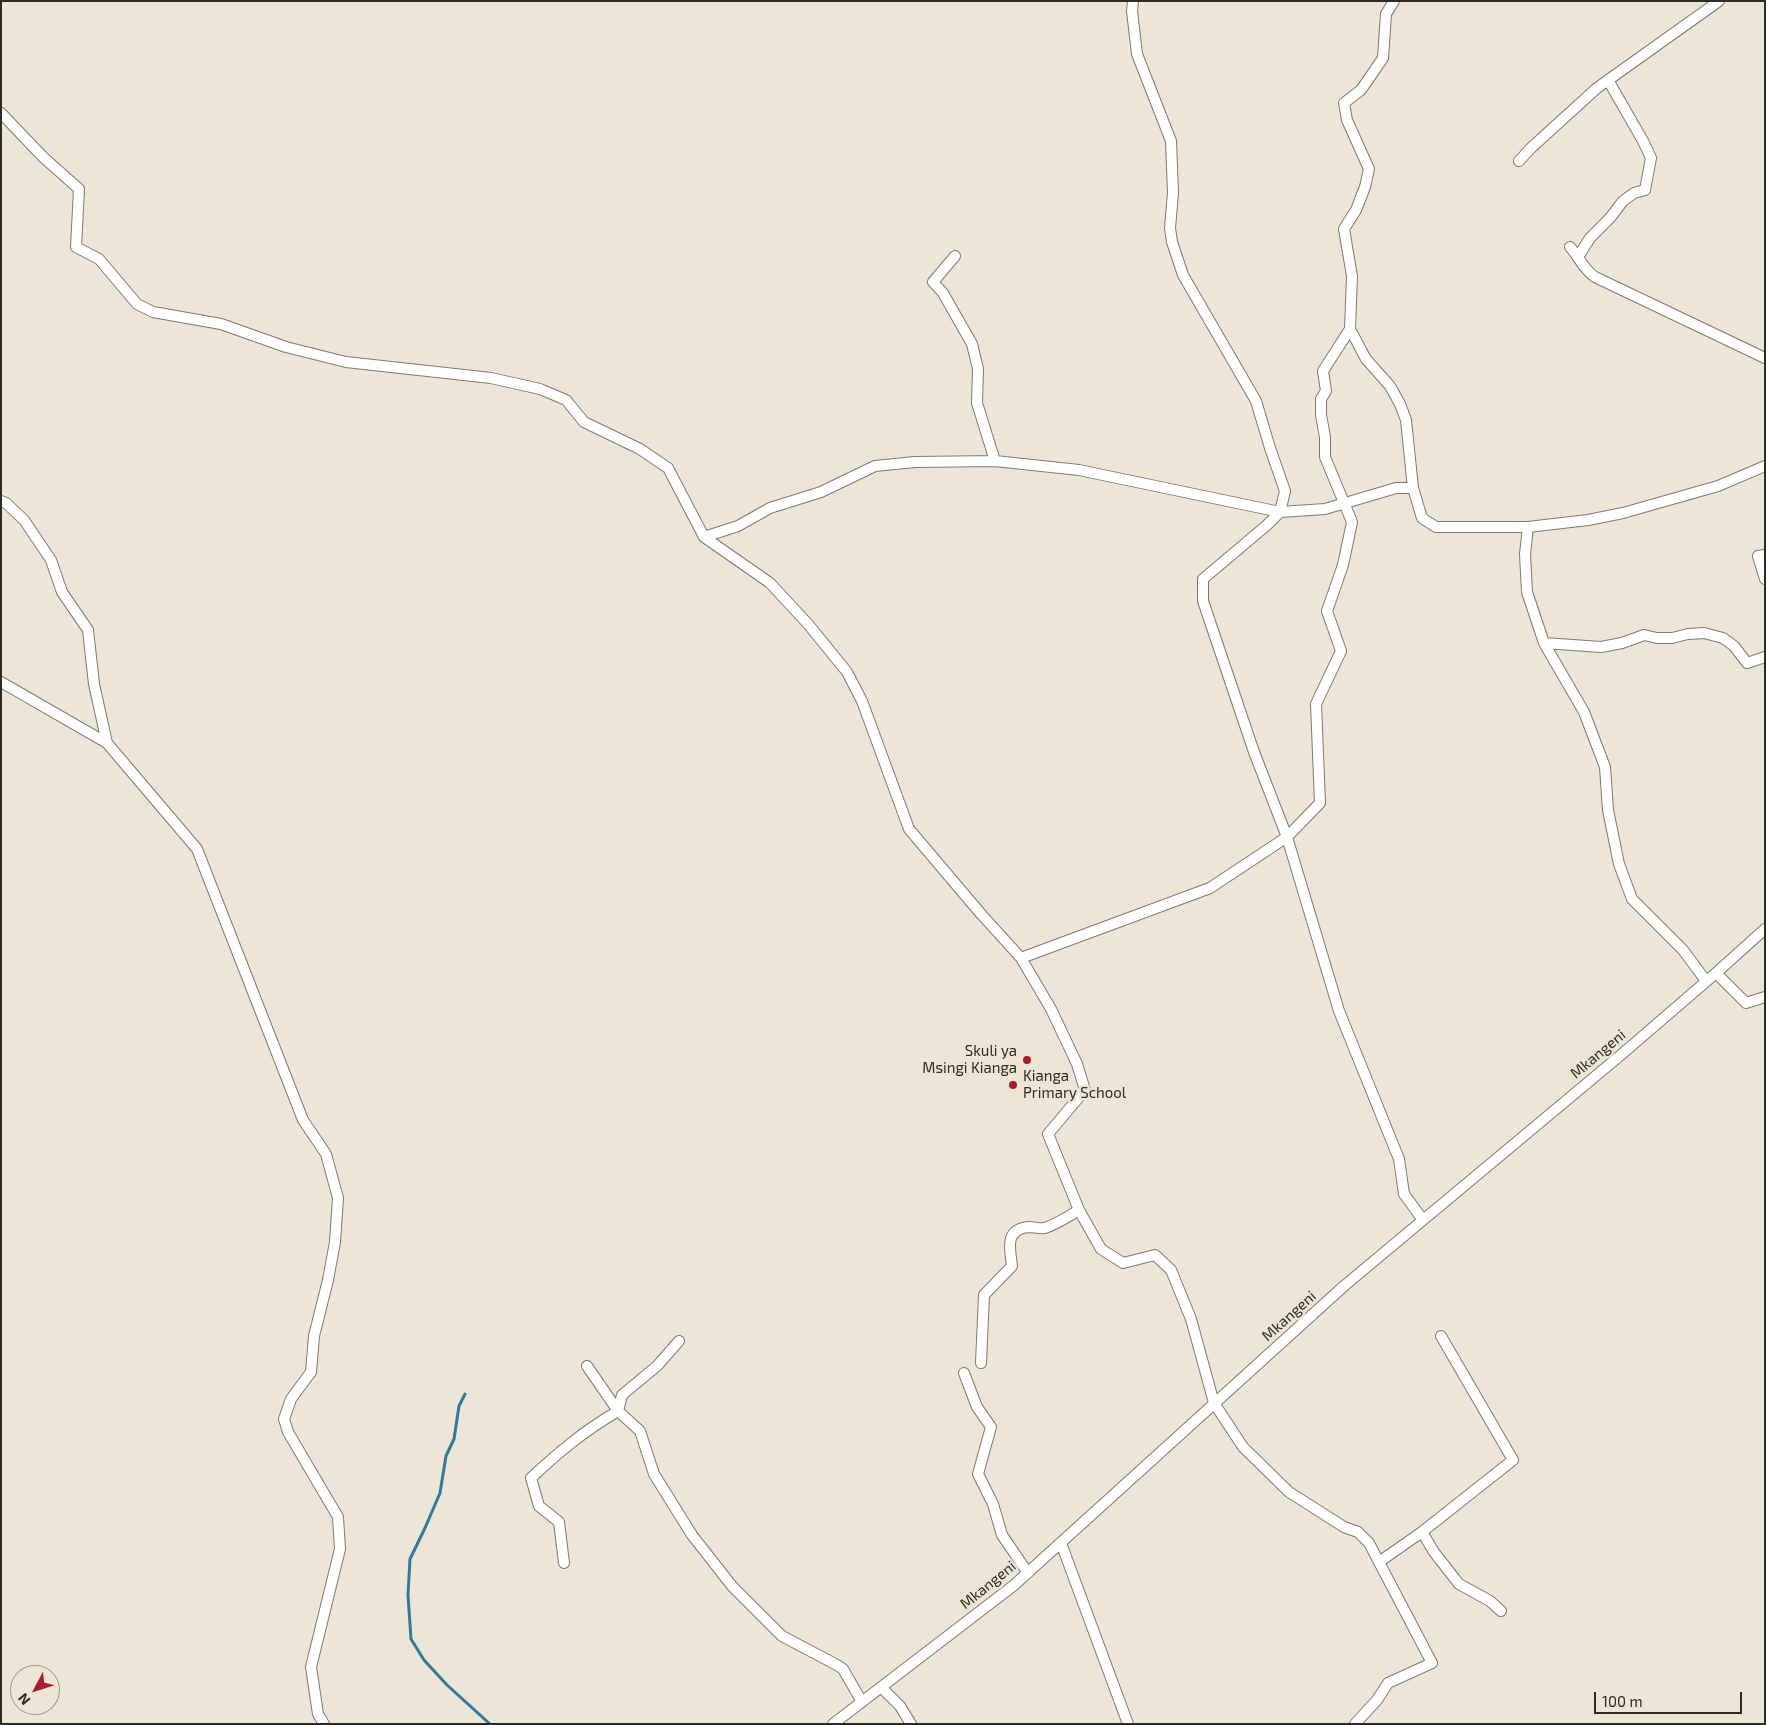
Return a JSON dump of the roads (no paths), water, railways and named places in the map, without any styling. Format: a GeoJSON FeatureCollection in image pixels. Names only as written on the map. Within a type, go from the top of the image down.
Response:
{"type":"FeatureCollection","features":[{"type":"Feature","properties":{"kind":"street"},"geometry":{"type":"LineString","coordinates":[[1133,1],[1132,11],[1137,54],[1171,141],[1173,192],[1170,228],[1172,242],[1183,275],[1256,401],[1285,491],[1280,512],[1203,579],[1203,601],[1254,752],[1287,837],[1339,1011],[1399,1158],[1404,1194],[1423,1220]]}},
{"type":"Feature","properties":{"kind":"street"},"geometry":{"type":"LineString","coordinates":[[1394,1],[1386,14],[1382,58],[1361,90],[1344,103],[1347,120],[1369,169],[1366,187],[1356,210],[1344,229],[1352,276],[1350,329],[1366,359],[1390,386],[1400,404],[1406,420],[1414,488],[1422,518],[1436,527],[1528,527],[1576,522],[1623,514],[1718,486],[1765,466]]}},
{"type":"Feature","properties":{"kind":"street"},"geometry":{"type":"LineString","coordinates":[[1519,161],[1597,88],[1719,1]]}},
{"type":"Feature","properties":{"kind":"street"},"geometry":{"type":"LineString","coordinates":[[1578,257],[1590,238],[1610,218],[1622,201],[1634,193],[1645,190],[1651,158],[1646,145],[1608,80]]}},
{"type":"Feature","properties":{"kind":"street"},"geometry":{"type":"LineString","coordinates":[[1,113],[44,157],[79,189],[76,247],[99,259],[137,304],[153,312],[221,324],[286,347],[346,362],[491,378],[540,389],[566,400],[584,422],[640,449],[668,468],[704,537],[770,583],[808,624],[847,672],[862,701],[909,829],[1021,958],[1051,1009],[1078,1064],[1085,1090],[1048,1134],[1080,1210],[1101,1249],[1123,1264],[1155,1255],[1171,1270],[1191,1319],[1214,1403],[1243,1448],[1289,1492],[1344,1527],[1358,1532],[1369,1543],[1432,1663],[1388,1683],[1377,1700],[1355,1724]]}},
{"type":"Feature","properties":{"kind":"street"},"geometry":{"type":"LineString","coordinates":[[1570,247],[1587,272],[1595,277],[1765,358]]}},
{"type":"Feature","properties":{"kind":"street"},"geometry":{"type":"LineString","coordinates":[[955,256],[932,282],[943,292],[972,344],[978,368],[977,403],[995,461]]}},
{"type":"Feature","properties":{"kind":"street"},"geometry":{"type":"LineString","coordinates":[[1021,958],[1210,888],[1287,837],[1320,803],[1316,704],[1341,651],[1327,610],[1343,566],[1352,522],[1325,458],[1321,399],[1326,391],[1323,371],[1350,329]]}},
{"type":"Feature","properties":{"kind":"street"},"geometry":{"type":"LineString","coordinates":[[704,537],[738,526],[770,508],[822,492],[875,466],[915,462],[995,461],[1079,470],[1280,512],[1316,510],[1345,504],[1396,488],[1414,488]]}},
{"type":"Feature","properties":{"kind":"street"},"geometry":{"type":"LineString","coordinates":[[1,501],[6,503],[24,520],[51,560],[62,592],[88,630],[94,684],[107,743]]}},
{"type":"Feature","properties":{"kind":"street"},"geometry":{"type":"LineString","coordinates":[[1528,527],[1525,554],[1527,592],[1544,643],[1584,712],[1605,767],[1608,810],[1619,864],[1632,899],[1683,950],[1706,981]]}},
{"type":"Feature","properties":{"kind":"street"},"geometry":{"type":"LineString","coordinates":[[1765,555],[1758,556],[1765,579]]}},
{"type":"Feature","properties":{"kind":"street"},"geometry":{"type":"LineString","coordinates":[[1544,643],[1601,647],[1622,643],[1644,635],[1657,638],[1672,638],[1704,633],[1722,638],[1734,646],[1747,663],[1765,657]]}},
{"type":"Feature","properties":{"kind":"street"},"geometry":{"type":"LineString","coordinates":[[1,682],[107,743],[197,849],[304,1120],[326,1154],[338,1198],[335,1242],[314,1336],[311,1372],[291,1398],[284,1419],[288,1432],[338,1517],[340,1549],[311,1667],[318,1714],[324,1724]]}},
{"type":"Feature","properties":{"kind":"street","name":"Mkangeni"},"geometry":{"type":"LineString","coordinates":[[833,1724],[1013,1586],[1344,1286],[1716,973],[1765,929]]}},
{"type":"Feature","properties":{"kind":"street"},"geometry":{"type":"LineString","coordinates":[[1716,973],[1746,1003],[1765,997]]}},
{"type":"Feature","properties":{"kind":"street"},"geometry":{"type":"LineString","coordinates":[[981,1363],[984,1295],[1012,1266],[1009,1243],[1014,1234],[1019,1230],[1030,1227],[1044,1228],[1080,1210]]}},
{"type":"Feature","properties":{"kind":"street"},"geometry":{"type":"LineString","coordinates":[[1380,1562],[1422,1532],[1513,1460],[1441,1336]]}},
{"type":"Feature","properties":{"kind":"street"},"geometry":{"type":"LineString","coordinates":[[564,1563],[558,1522],[539,1506],[531,1478],[566,1445],[592,1426],[618,1411],[622,1395],[656,1366],[678,1341]]}},
{"type":"Feature","properties":{"kind":"street"},"geometry":{"type":"LineString","coordinates":[[587,1366],[611,1398],[618,1411],[640,1431],[654,1474],[692,1535],[732,1586],[782,1636],[843,1669],[862,1702]]}},
{"type":"Feature","properties":{"kind":"street"},"geometry":{"type":"LineString","coordinates":[[964,1373],[977,1408],[991,1427],[978,1474],[993,1504],[1002,1535],[1028,1573]]}},
{"type":"Feature","properties":{"kind":"street"},"geometry":{"type":"LineString","coordinates":[[1422,1532],[1434,1552],[1459,1584],[1490,1601],[1501,1611]]}},
{"type":"Feature","properties":{"kind":"street"},"geometry":{"type":"LineString","coordinates":[[1061,1543],[1128,1724]]}},
{"type":"Feature","properties":{"kind":"street"},"geometry":{"type":"LineString","coordinates":[[881,1687],[900,1706],[911,1724]]}},
{"type":"Feature","properties":{"kind":"waterway"},"geometry":{"type":"LineString","coordinates":[[465,1394],[459,1406],[454,1439],[446,1456],[440,1493],[410,1559],[408,1595],[411,1639],[424,1660],[447,1685],[490,1724]]}},
{"type":"Feature","properties":{"kind":"place","name":"Skuli ya Msingi Kianga"},"geometry":{"type":"Point","coordinates":[1027,1060]}},
{"type":"Feature","properties":{"kind":"place","name":"Kianga Primary School"},"geometry":{"type":"Point","coordinates":[1013,1085]}}]}
